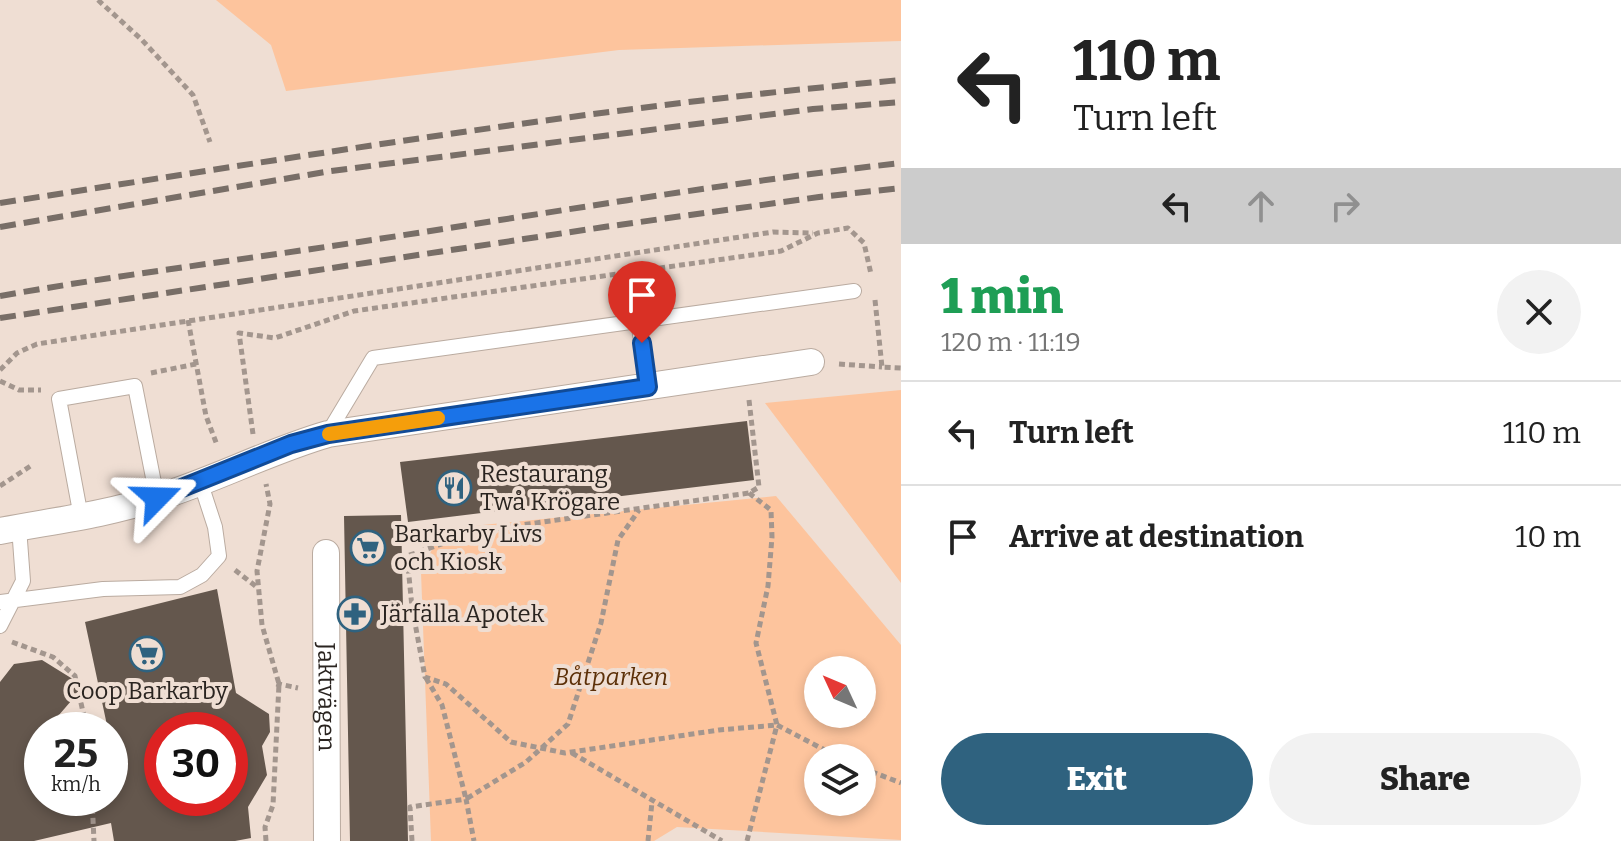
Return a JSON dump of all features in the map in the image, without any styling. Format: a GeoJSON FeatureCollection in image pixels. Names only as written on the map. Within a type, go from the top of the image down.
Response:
{"type":"FeatureCollection","features":[{"type":"Feature","properties":{"kind":"street"},"geometry":{"type":"LineString","coordinates":[[10,529],[81,517],[157,498],[200,481],[251,445],[811,362]]}},
{"type":"Feature","properties":{"kind":"street","name":"Jaktvägen"},"geometry":{"type":"LineString","coordinates":[[326,553],[327,841]]}},
{"type":"Feature","properties":{"kind":"lane"},"geometry":{"type":"LineString","coordinates":[[328,434],[373,358],[854,291]]}},
{"type":"Feature","properties":{"kind":"lane"},"geometry":{"type":"LineString","coordinates":[[638,321],[648,387]]}},
{"type":"Feature","properties":{"kind":"lane"},"geometry":{"type":"LineString","coordinates":[[81,517],[59,399],[135,386],[157,498]]}},
{"type":"Feature","properties":{"kind":"lane"},"geometry":{"type":"LineString","coordinates":[[6,601],[103,589],[180,587],[202,575],[219,556],[215,527],[200,481]]}},
{"type":"Feature","properties":{"kind":"lane"},"geometry":{"type":"LineString","coordinates":[[0,626],[6,601],[23,581],[10,529]]}},
{"type":"Feature","properties":{"kind":"path"},"geometry":{"type":"LineString","coordinates":[[98,0],[142,40],[193,95],[210,142]]}},
{"type":"Feature","properties":{"kind":"path"},"geometry":{"type":"LineString","coordinates":[[0,370],[17,353],[37,344],[773,232],[818,233],[848,228],[864,243],[872,280]]}},
{"type":"Feature","properties":{"kind":"path"},"geometry":{"type":"LineString","coordinates":[[266,841],[265,827],[273,805],[279,684],[262,625],[257,571],[270,504],[251,445],[239,333],[275,338],[354,311],[781,251],[818,233]]}},
{"type":"Feature","properties":{"kind":"path"},"geometry":{"type":"LineString","coordinates":[[874,292],[882,367]]}},
{"type":"Feature","properties":{"kind":"path"},"geometry":{"type":"LineString","coordinates":[[188,320],[206,416],[218,446],[230,443]]}},
{"type":"Feature","properties":{"kind":"path"},"geometry":{"type":"LineString","coordinates":[[811,362],[901,368]]}},
{"type":"Feature","properties":{"kind":"path"},"geometry":{"type":"LineString","coordinates":[[135,386],[147,374],[196,364]]}},
{"type":"Feature","properties":{"kind":"path"},"geometry":{"type":"LineString","coordinates":[[474,841],[442,705],[425,677],[412,607],[407,556],[479,531],[749,493],[759,487],[746,373]]}},
{"type":"Feature","properties":{"kind":"path"},"geometry":{"type":"LineString","coordinates":[[0,381],[19,390],[46,390],[59,399]]}},
{"type":"Feature","properties":{"kind":"path"},"geometry":{"type":"LineString","coordinates":[[0,486],[32,465]]}},
{"type":"Feature","properties":{"kind":"path"},"geometry":{"type":"LineString","coordinates":[[747,841],[777,725],[756,643],[768,586],[771,510],[749,493]]}},
{"type":"Feature","properties":{"kind":"path"},"geometry":{"type":"LineString","coordinates":[[412,841],[410,807],[466,799],[526,762],[568,724],[601,623],[618,540],[639,510]]}},
{"type":"Feature","properties":{"kind":"path"},"geometry":{"type":"LineString","coordinates":[[24,647],[53,657],[75,676],[83,712]]}},
{"type":"Feature","properties":{"kind":"path"},"geometry":{"type":"LineString","coordinates":[[425,677],[446,684],[511,742],[540,748],[571,753],[719,730],[777,725],[813,744]]}},
{"type":"Feature","properties":{"kind":"path"},"geometry":{"type":"LineString","coordinates":[[571,753],[722,841]]}},
{"type":"Feature","properties":{"kind":"path"},"geometry":{"type":"LineString","coordinates":[[876,773],[901,783]]}},
{"type":"Feature","properties":{"kind":"path"},"geometry":{"type":"LineString","coordinates":[[648,841],[652,802]]}},
{"type":"Feature","properties":{"kind":"path"},"geometry":{"type":"LineString","coordinates":[[93,816],[94,841]]}},
{"type":"Feature","properties":{"kind":"green space"},"geometry":{"type":"Polygon","coordinates":[[[216,0],[901,0],[901,41],[619,50],[286,91],[271,45],[216,0]]]}},
{"type":"Feature","properties":{"kind":"green space"},"geometry":{"type":"Polygon","coordinates":[[[901,390],[901,583],[765,403],[901,390]]]}},
{"type":"Feature","properties":{"kind":"green space","name":"Båtparken"},"geometry":{"type":"Polygon","coordinates":[[[776,496],[901,645],[901,840],[677,827],[654,841],[431,841],[421,572],[442,529],[776,496]]]}},
{"type":"Feature","properties":{"kind":"building"},"geometry":{"type":"Polygon","coordinates":[[[747,421],[754,480],[408,522],[400,462],[747,421]]]}},
{"type":"Feature","properties":{"kind":"building"},"geometry":{"type":"Polygon","coordinates":[[[401,515],[408,841],[350,841],[344,516],[401,515]]]}},
{"type":"Feature","properties":{"kind":"building"},"geometry":{"type":"Polygon","coordinates":[[[217,589],[236,693],[269,714],[270,732],[262,746],[267,775],[248,807],[251,838],[235,841],[114,841],[111,823],[34,841],[0,841],[0,682],[14,664],[42,660],[84,686],[62,712],[24,712],[24,816],[128,816],[128,712],[104,712],[85,622],[217,589]]]}},
{"type":"Feature","properties":{"kind":"railway"},"geometry":{"type":"LineString","coordinates":[[0,203],[562,118],[901,80]]}},
{"type":"Feature","properties":{"kind":"railway"},"geometry":{"type":"LineString","coordinates":[[0,227],[331,171],[813,109],[901,102]]}},
{"type":"Feature","properties":{"kind":"railway"},"geometry":{"type":"LineString","coordinates":[[0,296],[702,189],[901,163]]}},
{"type":"Feature","properties":{"kind":"railway"},"geometry":{"type":"LineString","coordinates":[[0,318],[604,227],[901,188]]}},
{"type":"Feature","properties":{"kind":"slow traffic"},"geometry":{"type":"LineString","coordinates":[[329,434],[438,418]]}},
{"type":"Feature","properties":{"kind":"place","name":"Restaurang Twå Krögare"},"geometry":{"type":"Point","coordinates":[454,488]}},
{"type":"Feature","properties":{"kind":"place","name":"Barkarby Livs och Kiosk"},"geometry":{"type":"Point","coordinates":[368,548]}},
{"type":"Feature","properties":{"kind":"place","name":"Järfälla Apotek"},"geometry":{"type":"Point","coordinates":[355,614]}},
{"type":"Feature","properties":{"kind":"place","name":"Coop Barkarby"},"geometry":{"type":"Point","coordinates":[147,654]}},
{"type":"Feature","properties":{"kind":"route"},"geometry":{"type":"LineString","coordinates":[[157,498],[291,444],[328,434],[648,387],[642,343]]}}]}
